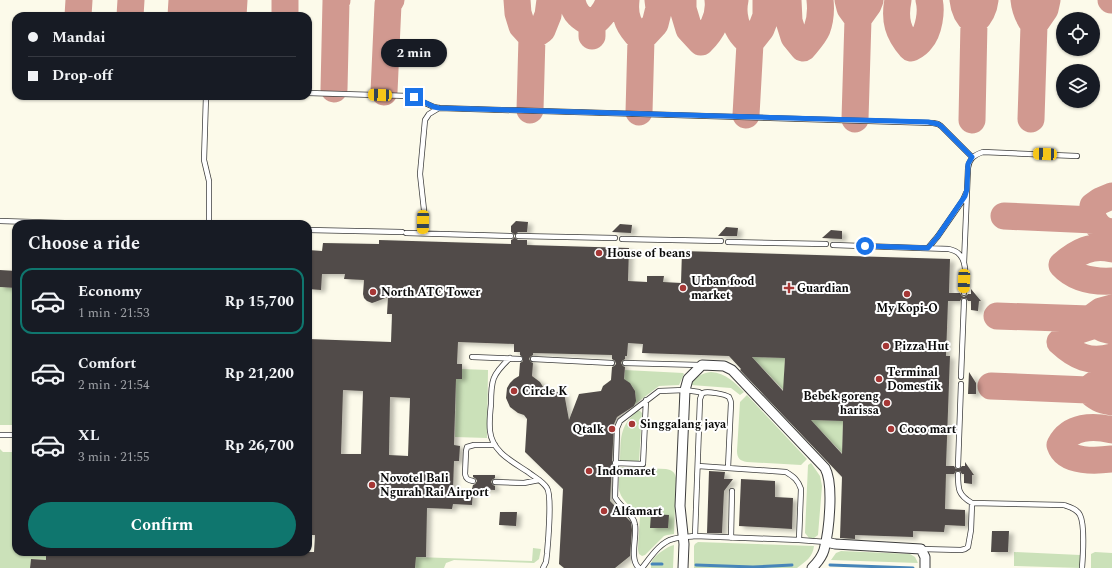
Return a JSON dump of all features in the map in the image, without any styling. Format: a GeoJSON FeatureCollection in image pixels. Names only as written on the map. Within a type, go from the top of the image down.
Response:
{"type":"FeatureCollection","features":[{"type":"Feature","properties":{"kind":"street"},"geometry":{"type":"LineString","coordinates":[[683,568],[684,537],[680,506],[685,390],[688,379],[702,365],[724,366],[732,370],[825,468],[829,479],[830,492],[826,542],[824,551],[812,568]]}},
{"type":"Feature","properties":{"kind":"street"},"geometry":{"type":"LineString","coordinates":[[826,542],[835,544],[921,549],[926,556],[925,565]]}},
{"type":"Feature","properties":{"kind":"lane"},"geometry":{"type":"LineString","coordinates":[[312,93],[409,96],[439,108],[933,123],[941,126],[972,157]]}},
{"type":"Feature","properties":{"kind":"lane"},"geometry":{"type":"LineString","coordinates":[[206,100],[204,160],[209,182],[209,220]]}},
{"type":"Feature","properties":{"kind":"lane"},"geometry":{"type":"LineString","coordinates":[[423,233],[424,210],[420,174],[425,120],[429,114],[439,108]]}},
{"type":"Feature","properties":{"kind":"lane"},"geometry":{"type":"LineString","coordinates":[[964,293],[968,164],[972,157],[982,152],[1077,156]]}},
{"type":"Feature","properties":{"kind":"lane"},"geometry":{"type":"LineString","coordinates":[[928,248],[963,200],[967,189]]}},
{"type":"Feature","properties":{"kind":"lane"},"geometry":{"type":"LineString","coordinates":[[0,221],[12,221]]}},
{"type":"Feature","properties":{"kind":"lane"},"geometry":{"type":"LineString","coordinates":[[312,230],[511,236]]}},
{"type":"Feature","properties":{"kind":"lane"},"geometry":{"type":"LineString","coordinates":[[518,236],[615,238]]}},
{"type":"Feature","properties":{"kind":"lane"},"geometry":{"type":"LineString","coordinates":[[622,239],[721,241]]}},
{"type":"Feature","properties":{"kind":"lane"},"geometry":{"type":"LineString","coordinates":[[728,242],[826,244]]}},
{"type":"Feature","properties":{"kind":"lane"},"geometry":{"type":"LineString","coordinates":[[833,244],[950,249],[957,252],[962,257],[964,263]]}},
{"type":"Feature","properties":{"kind":"lane"},"geometry":{"type":"LineString","coordinates":[[961,377],[964,301]]}},
{"type":"Feature","properties":{"kind":"lane"},"geometry":{"type":"LineString","coordinates":[[472,357],[520,359]]}},
{"type":"Feature","properties":{"kind":"lane"},"geometry":{"type":"LineString","coordinates":[[510,358],[497,370],[493,378],[491,386],[490,431],[495,445],[505,456],[539,480],[547,488],[550,497],[548,554],[543,568]]}},
{"type":"Feature","properties":{"kind":"lane"},"geometry":{"type":"LineString","coordinates":[[533,359],[612,363]]}},
{"type":"Feature","properties":{"kind":"lane"},"geometry":{"type":"LineString","coordinates":[[625,363],[702,365]]}},
{"type":"Feature","properties":{"kind":"lane"},"geometry":{"type":"LineString","coordinates":[[958,466],[961,384]]}},
{"type":"Feature","properties":{"kind":"lane"},"geometry":{"type":"LineString","coordinates":[[728,468],[731,403],[728,396],[708,392],[702,394],[699,392],[685,390],[659,391],[620,421],[617,428],[615,497],[616,501],[632,517],[635,523],[634,561],[640,568],[663,543],[672,539],[684,537],[695,536],[826,542]]}},
{"type":"Feature","properties":{"kind":"lane"},"geometry":{"type":"LineString","coordinates":[[695,536],[700,399],[702,394]]}},
{"type":"Feature","properties":{"kind":"lane"},"geometry":{"type":"LineString","coordinates":[[616,463],[643,464],[646,400]]}},
{"type":"Feature","properties":{"kind":"lane"},"geometry":{"type":"LineString","coordinates":[[0,435],[12,435]]}},
{"type":"Feature","properties":{"kind":"lane"},"geometry":{"type":"LineString","coordinates":[[473,481],[468,480],[465,474],[467,447],[474,444],[495,445]]}},
{"type":"Feature","properties":{"kind":"lane"},"geometry":{"type":"LineString","coordinates":[[698,466],[786,472],[794,477],[799,482],[801,489],[799,540]]}},
{"type":"Feature","properties":{"kind":"lane"},"geometry":{"type":"LineString","coordinates":[[958,474],[960,494],[972,503],[1064,505],[1076,510],[1083,523],[1082,566]]}},
{"type":"Feature","properties":{"kind":"lane"},"geometry":{"type":"LineString","coordinates":[[495,482],[524,483],[539,480]]}},
{"type":"Feature","properties":{"kind":"lane"},"geometry":{"type":"LineString","coordinates":[[731,538],[732,491]]}},
{"type":"Feature","properties":{"kind":"lane"},"geometry":{"type":"LineString","coordinates":[[921,549],[961,550],[968,547],[971,530],[972,503]]}},
{"type":"Feature","properties":{"kind":"green space"},"geometry":{"type":"Polygon","coordinates":[[[0,287],[12,288],[12,425],[0,425],[0,287]]]}},
{"type":"Feature","properties":{"kind":"green space"},"geometry":{"type":"Polygon","coordinates":[[[753,358],[785,358],[784,386],[790,397],[753,358]]]}},
{"type":"Feature","properties":{"kind":"green space"},"geometry":{"type":"Polygon","coordinates":[[[462,369],[488,370],[487,438],[455,437],[456,379],[462,379],[462,369]]]}},
{"type":"Feature","properties":{"kind":"green space"},"geometry":{"type":"Polygon","coordinates":[[[625,370],[684,374],[679,385],[659,386],[634,405],[636,398],[635,391],[628,382],[624,380],[625,370]]]}},
{"type":"Feature","properties":{"kind":"green space"},"geometry":{"type":"Polygon","coordinates":[[[711,372],[725,376],[744,392],[740,395],[731,388],[691,385],[692,382],[699,376],[711,372]]]}},
{"type":"Feature","properties":{"kind":"green space"},"geometry":{"type":"Polygon","coordinates":[[[747,395],[807,459],[801,465],[747,462],[739,459],[737,451],[740,402],[747,395]]]}},
{"type":"Feature","properties":{"kind":"green space"},"geometry":{"type":"Polygon","coordinates":[[[637,411],[642,413],[639,462],[620,461],[622,433],[627,422],[637,411]]]}},
{"type":"Feature","properties":{"kind":"green space"},"geometry":{"type":"Polygon","coordinates":[[[809,413],[816,420],[843,421],[842,453],[806,415],[809,413]]]}},
{"type":"Feature","properties":{"kind":"green space"},"geometry":{"type":"Polygon","coordinates":[[[0,449],[3,452],[12,452],[12,556],[46,556],[46,560],[31,559],[30,568],[0,568],[0,449]]]}},
{"type":"Feature","properties":{"kind":"green space"},"geometry":{"type":"Polygon","coordinates":[[[811,463],[820,476],[822,486],[818,535],[814,538],[809,538],[805,533],[808,465],[811,463]]]}},
{"type":"Feature","properties":{"kind":"green space"},"geometry":{"type":"Polygon","coordinates":[[[620,467],[666,469],[673,472],[676,476],[674,534],[664,536],[645,555],[642,556],[639,554],[638,549],[640,515],[621,496],[619,490],[620,467]]]}},
{"type":"Feature","properties":{"kind":"green space"},"geometry":{"type":"Polygon","coordinates":[[[698,542],[814,546],[810,556],[797,568],[694,568],[694,546],[698,542]]]}},
{"type":"Feature","properties":{"kind":"green space"},"geometry":{"type":"Polygon","coordinates":[[[674,545],[673,568],[651,568],[652,561],[656,556],[665,549],[674,545]]]}},
{"type":"Feature","properties":{"kind":"green space"},"geometry":{"type":"Polygon","coordinates":[[[533,548],[541,549],[539,559],[534,563],[454,560],[446,563],[444,568],[415,568],[416,557],[532,561],[533,548]]]}},
{"type":"Feature","properties":{"kind":"green space"},"geometry":{"type":"Polygon","coordinates":[[[841,551],[910,554],[915,557],[918,563],[831,560],[836,553],[841,551]]]}},
{"type":"Feature","properties":{"kind":"green space"},"geometry":{"type":"Polygon","coordinates":[[[1014,552],[1080,555],[1080,568],[1014,566],[1014,552]]]}},
{"type":"Feature","properties":{"kind":"green space"},"geometry":{"type":"Polygon","coordinates":[[[1095,552],[1112,553],[1112,568],[1091,568],[1091,554],[1095,552]]]}},
{"type":"Feature","properties":{"kind":"building"},"geometry":{"type":"Polygon","coordinates":[[[516,221],[528,222],[527,232],[518,232],[515,235],[511,232],[511,226],[516,221]]]}},
{"type":"Feature","properties":{"kind":"building"},"geometry":{"type":"Polygon","coordinates":[[[620,224],[632,225],[631,233],[612,232],[620,224]]]}},
{"type":"Feature","properties":{"kind":"building"},"geometry":{"type":"Polygon","coordinates":[[[726,227],[738,228],[737,236],[718,236],[726,227]]]}},
{"type":"Feature","properties":{"kind":"building"},"geometry":{"type":"Polygon","coordinates":[[[831,230],[842,231],[842,239],[822,238],[831,230]]]}},
{"type":"Feature","properties":{"kind":"building","name":"Terminal Domestik"},"geometry":{"type":"Polygon","coordinates":[[[514,237],[518,240],[527,240],[527,245],[629,248],[628,281],[647,282],[647,276],[664,276],[663,282],[681,283],[682,251],[950,259],[949,293],[960,293],[964,297],[971,294],[971,289],[981,301],[979,301],[978,311],[971,310],[971,301],[968,301],[966,298],[962,298],[960,301],[948,301],[946,356],[950,356],[946,466],[954,466],[956,469],[959,469],[962,466],[965,466],[965,462],[974,475],[972,475],[972,484],[964,483],[964,474],[960,471],[956,471],[954,474],[946,474],[945,509],[965,510],[965,526],[945,525],[944,532],[913,531],[913,537],[855,535],[855,539],[840,538],[842,477],[740,370],[741,369],[729,356],[642,353],[643,344],[628,343],[627,356],[625,356],[625,359],[621,363],[625,367],[624,379],[630,383],[635,391],[636,401],[634,406],[617,417],[614,424],[610,501],[631,522],[632,530],[630,556],[615,568],[564,568],[559,564],[563,489],[525,452],[527,419],[524,415],[518,413],[510,407],[506,398],[507,388],[514,379],[519,376],[520,363],[523,361],[523,358],[520,355],[520,352],[514,352],[514,344],[458,342],[457,364],[462,364],[462,379],[456,379],[454,445],[460,446],[459,461],[454,461],[453,490],[473,490],[472,505],[453,504],[452,509],[427,508],[426,557],[416,557],[415,568],[30,568],[31,559],[46,560],[46,556],[312,556],[312,552],[314,552],[315,535],[312,535],[312,339],[391,342],[392,314],[387,314],[388,297],[372,303],[367,301],[363,294],[364,280],[344,279],[345,274],[322,274],[321,290],[312,289],[312,250],[322,251],[323,243],[379,244],[379,240],[511,244],[511,240],[514,237]],[[533,353],[529,359],[533,363],[532,376],[540,382],[545,390],[564,393],[569,420],[579,394],[601,391],[603,386],[611,380],[612,367],[616,364],[612,359],[612,355],[533,353]],[[752,357],[783,391],[785,358],[752,357]],[[343,390],[341,454],[361,454],[363,391],[343,390]],[[390,397],[389,455],[408,456],[410,398],[390,397]],[[811,420],[842,454],[843,421],[811,420]]]}},
{"type":"Feature","properties":{"kind":"building"},"geometry":{"type":"Polygon","coordinates":[[[0,270],[12,271],[12,288],[0,287],[0,270]]]}},
{"type":"Feature","properties":{"kind":"building"},"geometry":{"type":"Polygon","coordinates":[[[969,372],[976,383],[976,394],[968,394],[969,372]]]}},
{"type":"Feature","properties":{"kind":"building"},"geometry":{"type":"Polygon","coordinates":[[[709,471],[725,472],[724,479],[733,479],[724,491],[722,533],[707,533],[709,471]]]}},
{"type":"Feature","properties":{"kind":"building"},"geometry":{"type":"Polygon","coordinates":[[[473,475],[495,475],[495,478],[491,482],[495,486],[495,490],[472,489],[473,485],[477,481],[473,475]]]}},
{"type":"Feature","properties":{"kind":"building"},"geometry":{"type":"Polygon","coordinates":[[[741,479],[775,481],[775,497],[793,498],[792,529],[739,526],[741,479]]]}},
{"type":"Feature","properties":{"kind":"building"},"geometry":{"type":"Polygon","coordinates":[[[500,512],[517,512],[516,526],[499,525],[500,512]]]}},
{"type":"Feature","properties":{"kind":"building"},"geometry":{"type":"Polygon","coordinates":[[[651,514],[669,515],[668,528],[650,528],[651,514]]]}},
{"type":"Feature","properties":{"kind":"building"},"geometry":{"type":"Polygon","coordinates":[[[992,531],[1009,531],[1008,552],[991,552],[992,531]]]}},
{"type":"Feature","properties":{"kind":"waterway"},"geometry":{"type":"LineString","coordinates":[[652,564],[662,564]]}},
{"type":"Feature","properties":{"kind":"waterway"},"geometry":{"type":"LineString","coordinates":[[696,565],[753,567],[792,565]]}},
{"type":"Feature","properties":{"kind":"waterway"},"geometry":{"type":"LineString","coordinates":[[830,565],[913,568]]}},
{"type":"Feature","properties":{"kind":"taxiway"},"geometry":{"type":"LineString","coordinates":[[78,12],[79,0]]}},
{"type":"Feature","properties":{"kind":"taxiway"},"geometry":{"type":"LineString","coordinates":[[130,12],[131,0]]}},
{"type":"Feature","properties":{"kind":"taxiway"},"geometry":{"type":"LineString","coordinates":[[181,12],[182,0]]}},
{"type":"Feature","properties":{"kind":"taxiway"},"geometry":{"type":"LineString","coordinates":[[206,12],[207,0]]}},
{"type":"Feature","properties":{"kind":"taxiway"},"geometry":{"type":"LineString","coordinates":[[233,12],[234,0]]}},
{"type":"Feature","properties":{"kind":"taxiway"},"geometry":{"type":"LineString","coordinates":[[285,0],[285,12]]}},
{"type":"Feature","properties":{"kind":"taxiway"},"geometry":{"type":"LineString","coordinates":[[334,89],[337,0]]}},
{"type":"Feature","properties":{"kind":"taxiway"},"geometry":{"type":"LineString","coordinates":[[384,92],[388,4],[391,0]]}},
{"type":"Feature","properties":{"kind":"taxiway"},"geometry":{"type":"LineString","coordinates":[[517,0],[518,13],[522,26],[532,37]]}},
{"type":"Feature","properties":{"kind":"taxiway"},"geometry":{"type":"LineString","coordinates":[[530,110],[532,37],[542,30],[548,15],[550,0]]}},
{"type":"Feature","properties":{"kind":"taxiway"},"geometry":{"type":"LineString","coordinates":[[572,0],[576,12],[592,24]]}},
{"type":"Feature","properties":{"kind":"taxiway"},"geometry":{"type":"LineString","coordinates":[[592,36],[592,24],[603,14],[609,0]]}},
{"type":"Feature","properties":{"kind":"taxiway"},"geometry":{"type":"LineString","coordinates":[[626,0],[628,22],[641,39]]}},
{"type":"Feature","properties":{"kind":"taxiway"},"geometry":{"type":"LineString","coordinates":[[639,112],[641,39],[655,24],[659,8],[658,0]]}},
{"type":"Feature","properties":{"kind":"taxiway"},"geometry":{"type":"LineString","coordinates":[[683,0],[683,9],[689,29],[701,42],[709,33],[714,23],[718,12],[718,0]]}},
{"type":"Feature","properties":{"kind":"taxiway"},"geometry":{"type":"LineString","coordinates":[[735,0],[734,11],[737,27],[741,34],[750,43]]}},
{"type":"Feature","properties":{"kind":"taxiway"},"geometry":{"type":"LineString","coordinates":[[746,115],[750,43],[761,29],[766,16],[766,0]]}},
{"type":"Feature","properties":{"kind":"taxiway"},"geometry":{"type":"LineString","coordinates":[[788,0],[789,21],[794,37],[803,48],[813,37],[817,29],[820,15],[820,0]]}},
{"type":"Feature","properties":{"kind":"taxiway"},"geometry":{"type":"LineString","coordinates":[[848,0],[850,8],[858,19],[870,0]]}},
{"type":"Feature","properties":{"kind":"taxiway"},"geometry":{"type":"LineString","coordinates":[[898,0],[898,26],[903,37],[911,48],[919,42],[926,32],[930,15],[929,0]]}},
{"type":"Feature","properties":{"kind":"taxiway"},"geometry":{"type":"LineString","coordinates":[[963,0],[966,12],[974,22]]}},
{"type":"Feature","properties":{"kind":"taxiway"},"geometry":{"type":"LineString","coordinates":[[972,120],[974,22],[981,12],[985,0]]}},
{"type":"Feature","properties":{"kind":"taxiway"},"geometry":{"type":"LineString","coordinates":[[1024,0],[1027,13],[1034,25]]}},
{"type":"Feature","properties":{"kind":"taxiway"},"geometry":{"type":"LineString","coordinates":[[1031,119],[1034,25],[1045,9],[1047,0]]}},
{"type":"Feature","properties":{"kind":"taxiway"},"geometry":{"type":"LineString","coordinates":[[855,119],[858,19]]}},
{"type":"Feature","properties":{"kind":"taxiway"},"geometry":{"type":"LineString","coordinates":[[1093,206],[1112,196]]}},
{"type":"Feature","properties":{"kind":"taxiway"},"geometry":{"type":"LineString","coordinates":[[1004,216],[1094,220],[1101,228],[1112,232]]}},
{"type":"Feature","properties":{"kind":"taxiway"},"geometry":{"type":"LineString","coordinates":[[1112,249],[1091,248],[1073,256],[1062,265],[1073,274],[1085,279],[1112,281]]}},
{"type":"Feature","properties":{"kind":"taxiway"},"geometry":{"type":"LineString","coordinates":[[1096,325],[1090,319],[1101,311],[1112,308]]}},
{"type":"Feature","properties":{"kind":"taxiway"},"geometry":{"type":"LineString","coordinates":[[997,316],[1090,319]]}},
{"type":"Feature","properties":{"kind":"taxiway"},"geometry":{"type":"LineString","coordinates":[[1112,331],[1096,325],[1077,331],[1060,342],[1072,352],[1090,359],[1104,359],[1112,357]]}},
{"type":"Feature","properties":{"kind":"taxiway"},"geometry":{"type":"LineString","coordinates":[[1088,390],[1099,382],[1112,379]]}},
{"type":"Feature","properties":{"kind":"taxiway"},"geometry":{"type":"LineString","coordinates":[[991,386],[1088,390],[1099,398],[1112,402]]}},
{"type":"Feature","properties":{"kind":"taxiway"},"geometry":{"type":"LineString","coordinates":[[1112,430],[1105,428],[1083,428],[1070,434],[1060,445],[1063,451],[1075,458],[1083,460],[1112,459]]}},
{"type":"Feature","properties":{"kind":"place","name":"House of beans"},"geometry":{"type":"Point","coordinates":[599,253]}},
{"type":"Feature","properties":{"kind":"place","name":"Urban food market"},"geometry":{"type":"Point","coordinates":[683,288]}},
{"type":"Feature","properties":{"kind":"place","name":"Guardian"},"geometry":{"type":"Point","coordinates":[789,288]}},
{"type":"Feature","properties":{"kind":"place","name":"North ATC Tower"},"geometry":{"type":"Point","coordinates":[373,292]}},
{"type":"Feature","properties":{"kind":"place","name":"My Kopi-O"},"geometry":{"type":"Point","coordinates":[907,294]}},
{"type":"Feature","properties":{"kind":"place","name":"Pizza Hut"},"geometry":{"type":"Point","coordinates":[886,346]}},
{"type":"Feature","properties":{"kind":"place","name":"Terminal Domestik"},"geometry":{"type":"Point","coordinates":[879,379]}},
{"type":"Feature","properties":{"kind":"place","name":"Circle K"},"geometry":{"type":"Point","coordinates":[514,391]}},
{"type":"Feature","properties":{"kind":"place","name":"Bebek goreng harissa"},"geometry":{"type":"Point","coordinates":[887,403]}},
{"type":"Feature","properties":{"kind":"place","name":"Singgalang jaya"},"geometry":{"type":"Point","coordinates":[632,424]}},
{"type":"Feature","properties":{"kind":"place","name":"Qtalk"},"geometry":{"type":"Point","coordinates":[612,429]}},
{"type":"Feature","properties":{"kind":"place","name":"Coco mart"},"geometry":{"type":"Point","coordinates":[891,429]}},
{"type":"Feature","properties":{"kind":"place","name":"Indomaret"},"geometry":{"type":"Point","coordinates":[589,471]}},
{"type":"Feature","properties":{"kind":"place","name":"Novotel Bali Ngurah Rai Airport"},"geometry":{"type":"Point","coordinates":[372,485]}},
{"type":"Feature","properties":{"kind":"place","name":"Alfamart"},"geometry":{"type":"Point","coordinates":[604,511]}},
{"type":"Feature","properties":{"kind":"route"},"geometry":{"type":"LineString","coordinates":[[414,97],[439,108],[928,122],[938,124],[972,157],[968,164],[967,189],[963,200],[928,248],[865,246]]}}]}
